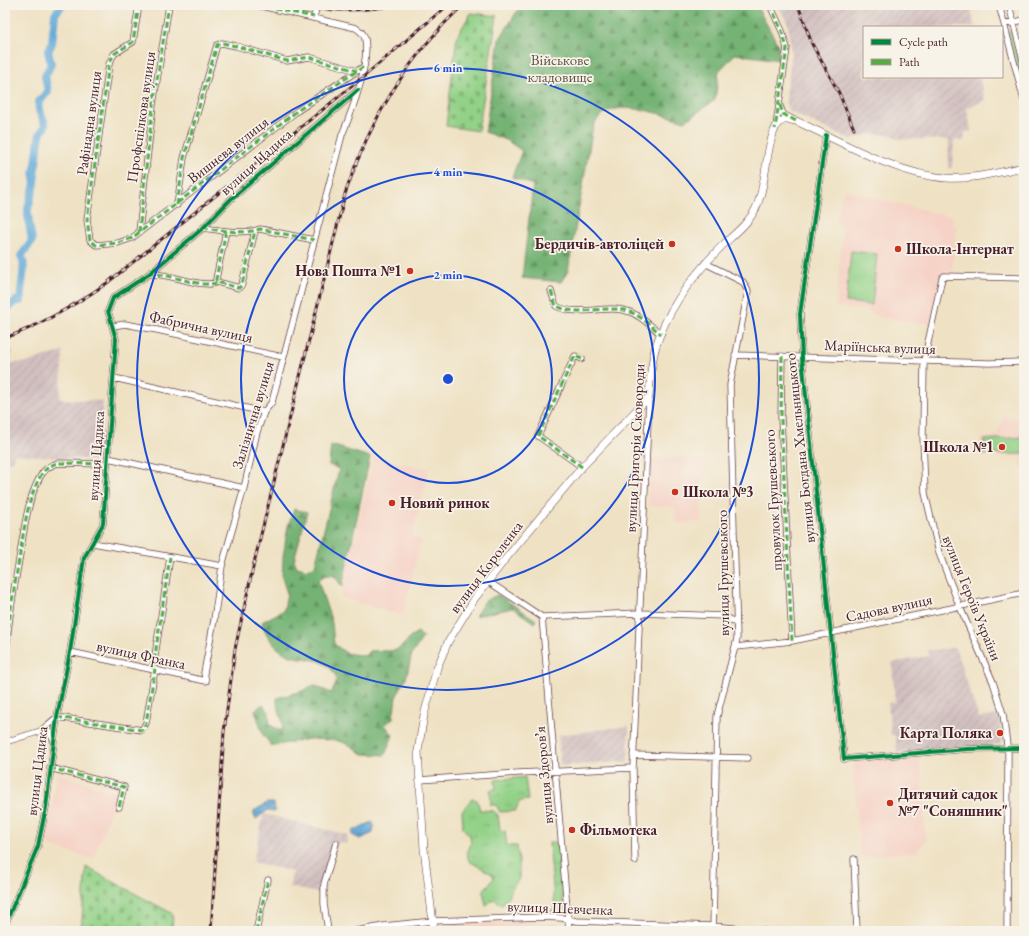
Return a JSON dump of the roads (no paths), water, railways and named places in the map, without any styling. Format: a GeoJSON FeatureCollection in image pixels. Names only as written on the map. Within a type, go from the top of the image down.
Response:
{"type":"FeatureCollection","features":[{"type":"Feature","properties":{"kind":"main road"},"geometry":{"type":"LineString","coordinates":[[775,129],[778,123],[783,120],[796,121],[895,166],[932,177],[947,179],[968,177],[1024,167]]}},
{"type":"Feature","properties":{"kind":"main road","name":"вулиця Григорія Сковороди"},"geometry":{"type":"LineString","coordinates":[[649,397],[650,371],[656,345],[684,291],[705,263],[746,222],[755,210],[761,196],[775,129]]}},
{"type":"Feature","properties":{"kind":"main road","name":"вулиця Короленка"},"geometry":{"type":"LineString","coordinates":[[434,931],[424,849],[418,751],[424,715],[437,668],[448,642],[475,598],[489,582],[503,562],[582,467],[649,397]]}},
{"type":"Feature","properties":{"kind":"street","name":"Рафінадна вулиця"},"geometry":{"type":"LineString","coordinates":[[105,244],[96,245],[90,240],[87,220],[109,64],[114,54],[133,42],[139,5]]}},
{"type":"Feature","properties":{"kind":"street","name":"Профспілкова вулиця"},"geometry":{"type":"LineString","coordinates":[[139,232],[154,105],[169,5]]}},
{"type":"Feature","properties":{"kind":"street"},"geometry":{"type":"LineString","coordinates":[[257,5],[314,17],[317,5]]}},
{"type":"Feature","properties":{"kind":"street","name":"вулиця Григорія Сковороди"},"geometry":{"type":"LineString","coordinates":[[770,5],[782,31],[786,48],[780,102],[775,129]]}},
{"type":"Feature","properties":{"kind":"street"},"geometry":{"type":"LineString","coordinates":[[999,5],[1024,100]]}},
{"type":"Feature","properties":{"kind":"street"},"geometry":{"type":"LineString","coordinates":[[1009,5],[1024,64]]}},
{"type":"Feature","properties":{"kind":"street","name":"Залізнична вулиця"},"geometry":{"type":"LineString","coordinates":[[206,681],[204,673],[222,566],[244,488],[257,432],[264,412],[272,402],[342,135],[358,90],[363,67],[365,38],[362,32],[348,25],[314,17]]}},
{"type":"Feature","properties":{"kind":"street"},"geometry":{"type":"LineString","coordinates":[[1004,24],[1024,20]]}},
{"type":"Feature","properties":{"kind":"street"},"geometry":{"type":"LineString","coordinates":[[177,205],[184,158],[217,45],[222,43],[236,46],[287,61],[309,57],[357,71]]}},
{"type":"Feature","properties":{"kind":"street","name":"Вишнева вулиця"},"geometry":{"type":"LineString","coordinates":[[105,244],[125,242],[177,205],[297,111],[363,67]]}},
{"type":"Feature","properties":{"kind":"street","name":"вулиця Цадика"},"geometry":{"type":"LineString","coordinates":[[5,925],[38,846],[46,807],[53,739],[70,652],[84,558],[103,524],[116,339],[113,326],[108,316],[111,302],[117,296],[149,274],[203,228],[231,199],[358,90]]}},
{"type":"Feature","properties":{"kind":"street"},"geometry":{"type":"LineString","coordinates":[[780,102],[783,114],[796,121]]}},
{"type":"Feature","properties":{"kind":"street","name":"вулиця Богдана Хмельницького"},"geometry":{"type":"LineString","coordinates":[[826,134],[800,314],[802,358],[832,632],[844,759],[967,749],[1008,748]]}},
{"type":"Feature","properties":{"kind":"street"},"geometry":{"type":"LineString","coordinates":[[203,228],[226,231],[255,231],[260,229],[314,240]]}},
{"type":"Feature","properties":{"kind":"street"},"geometry":{"type":"LineString","coordinates":[[217,282],[216,276],[226,231]]}},
{"type":"Feature","properties":{"kind":"street"},"geometry":{"type":"LineString","coordinates":[[149,274],[161,274],[207,285],[217,282],[239,288],[242,284],[255,231]]}},
{"type":"Feature","properties":{"kind":"street","name":"вулиця Грушевського"},"geometry":{"type":"LineString","coordinates":[[705,263],[743,282],[748,291],[730,385],[736,647],[716,716],[713,929]]}},
{"type":"Feature","properties":{"kind":"street","name":"вулиця Героїв України"},"geometry":{"type":"LineString","coordinates":[[1007,931],[1008,748],[1003,714],[993,682],[959,605],[939,554],[925,493],[923,436],[924,361],[942,278],[944,276],[1024,278]]}},
{"type":"Feature","properties":{"kind":"street"},"geometry":{"type":"LineString","coordinates":[[552,291],[556,306],[560,308],[574,310],[617,309],[631,312],[661,334]]}},
{"type":"Feature","properties":{"kind":"street","name":"Фабрична вулиця"},"geometry":{"type":"LineString","coordinates":[[113,326],[124,324],[157,330],[283,357]]}},
{"type":"Feature","properties":{"kind":"street","name":"Маріїнська вулиця"},"geometry":{"type":"LineString","coordinates":[[735,355],[924,361],[1024,362]]}},
{"type":"Feature","properties":{"kind":"street"},"geometry":{"type":"LineString","coordinates":[[582,359],[575,356],[538,436],[582,467]]}},
{"type":"Feature","properties":{"kind":"street","name":"провулок Грушевського"},"geometry":{"type":"LineString","coordinates":[[782,356],[781,418],[792,642]]}},
{"type":"Feature","properties":{"kind":"street"},"geometry":{"type":"LineString","coordinates":[[114,378],[264,412]]}},
{"type":"Feature","properties":{"kind":"street","name":"вулиця Григорія Сковороди"},"geometry":{"type":"LineString","coordinates":[[635,861],[633,755],[649,397]]}},
{"type":"Feature","properties":{"kind":"street"},"geometry":{"type":"LineString","coordinates":[[5,673],[6,646],[28,509],[40,476],[52,464],[58,462],[108,461],[244,488]]}},
{"type":"Feature","properties":{"kind":"street"},"geometry":{"type":"LineString","coordinates":[[93,543],[222,566]]}},
{"type":"Feature","properties":{"kind":"street"},"geometry":{"type":"LineString","coordinates":[[5,742],[42,730],[57,717],[142,730],[146,722],[170,557]]}},
{"type":"Feature","properties":{"kind":"street"},"geometry":{"type":"LineString","coordinates":[[489,582],[542,617],[639,613],[725,616],[732,619],[735,623]]}},
{"type":"Feature","properties":{"kind":"street","name":"Садова вулиця"},"geometry":{"type":"LineString","coordinates":[[736,647],[792,642],[959,605],[1024,593]]}},
{"type":"Feature","properties":{"kind":"street","name":"вулиця Здоровʼя"},"geometry":{"type":"LineString","coordinates":[[542,617],[569,931]]}},
{"type":"Feature","properties":{"kind":"street","name":"вулиця Франка"},"geometry":{"type":"LineString","coordinates":[[70,652],[206,681]]}},
{"type":"Feature","properties":{"kind":"street"},"geometry":{"type":"LineString","coordinates":[[42,730],[48,731],[53,739]]}},
{"type":"Feature","properties":{"kind":"street"},"geometry":{"type":"LineString","coordinates":[[1008,748],[1024,748]]}},
{"type":"Feature","properties":{"kind":"street"},"geometry":{"type":"LineString","coordinates":[[633,755],[748,758]]}},
{"type":"Feature","properties":{"kind":"street"},"geometry":{"type":"LineString","coordinates":[[50,768],[124,787],[119,807]]}},
{"type":"Feature","properties":{"kind":"street"},"geometry":{"type":"LineString","coordinates":[[419,780],[633,768]]}},
{"type":"Feature","properties":{"kind":"street"},"geometry":{"type":"LineString","coordinates":[[328,931],[324,904],[324,884],[336,843]]}},
{"type":"Feature","properties":{"kind":"street"},"geometry":{"type":"LineString","coordinates":[[854,859],[857,931]]}},
{"type":"Feature","properties":{"kind":"street"},"geometry":{"type":"LineString","coordinates":[[256,931],[268,880]]}},
{"type":"Feature","properties":{"kind":"street","name":"вулиця Шевченка"},"geometry":{"type":"LineString","coordinates":[[356,931],[384,926],[433,921],[533,917],[764,931]]}},
{"type":"Feature","properties":{"kind":"water"},"geometry":{"type":"Polygon","coordinates":[[[267,803],[274,803],[275,811],[273,812],[268,810],[256,819],[254,816],[254,811],[267,803]]]}},
{"type":"Feature","properties":{"kind":"water"},"geometry":{"type":"Polygon","coordinates":[[[372,822],[374,825],[373,833],[360,839],[352,835],[353,831],[372,822]]]}},
{"type":"Feature","properties":{"kind":"waterway"},"geometry":{"type":"LineString","coordinates":[[5,311],[16,301],[21,301],[24,271],[21,256],[32,241],[28,209],[35,181],[34,172],[40,135],[45,125],[39,109],[39,101],[48,92],[45,76],[51,64],[48,51],[52,43],[55,14],[62,5]]}},
{"type":"Feature","properties":{"kind":"waterway"},"geometry":{"type":"LineString","coordinates":[[5,364],[8,352]]}},
{"type":"Feature","properties":{"kind":"railway"},"geometry":{"type":"LineString","coordinates":[[288,5],[315,9],[341,10],[381,8],[394,5]]}},
{"type":"Feature","properties":{"kind":"railway"},"geometry":{"type":"LineString","coordinates":[[5,338],[19,333],[58,314],[107,283],[362,78],[448,5]]}},
{"type":"Feature","properties":{"kind":"railway"},"geometry":{"type":"LineString","coordinates":[[211,931],[224,732],[235,649],[254,563],[345,194],[366,141],[392,92],[424,46],[463,5]]}},
{"type":"Feature","properties":{"kind":"railway"},"geometry":{"type":"LineString","coordinates":[[798,5],[812,44],[839,93],[854,129]]}},
{"type":"Feature","properties":{"kind":"place","name":"Бердичів-автоліцей"},"geometry":{"type":"Point","coordinates":[672,244]}},
{"type":"Feature","properties":{"kind":"place","name":"Школа-Інтернат"},"geometry":{"type":"Point","coordinates":[898,249]}},
{"type":"Feature","properties":{"kind":"place","name":"Нова Пошта №1"},"geometry":{"type":"Point","coordinates":[410,271]}},
{"type":"Feature","properties":{"kind":"place","name":"Школа №1"},"geometry":{"type":"Point","coordinates":[1002,447]}},
{"type":"Feature","properties":{"kind":"place","name":"Школа №3"},"geometry":{"type":"Point","coordinates":[675,492]}},
{"type":"Feature","properties":{"kind":"place","name":"Новий ринок"},"geometry":{"type":"Point","coordinates":[392,503]}},
{"type":"Feature","properties":{"kind":"place","name":"Карта Поляка"},"geometry":{"type":"Point","coordinates":[1000,733]}},
{"type":"Feature","properties":{"kind":"place","name":"Дитячий садок №7 \"Соняшник\""},"geometry":{"type":"Point","coordinates":[890,803]}},
{"type":"Feature","properties":{"kind":"place","name":"Фільмотека"},"geometry":{"type":"Point","coordinates":[572,830]}},
{"type":"Feature","properties":{"kind":"park label","name":"Військове кладовище"},"geometry":{"type":"Point","coordinates":[560,68]}}]}
